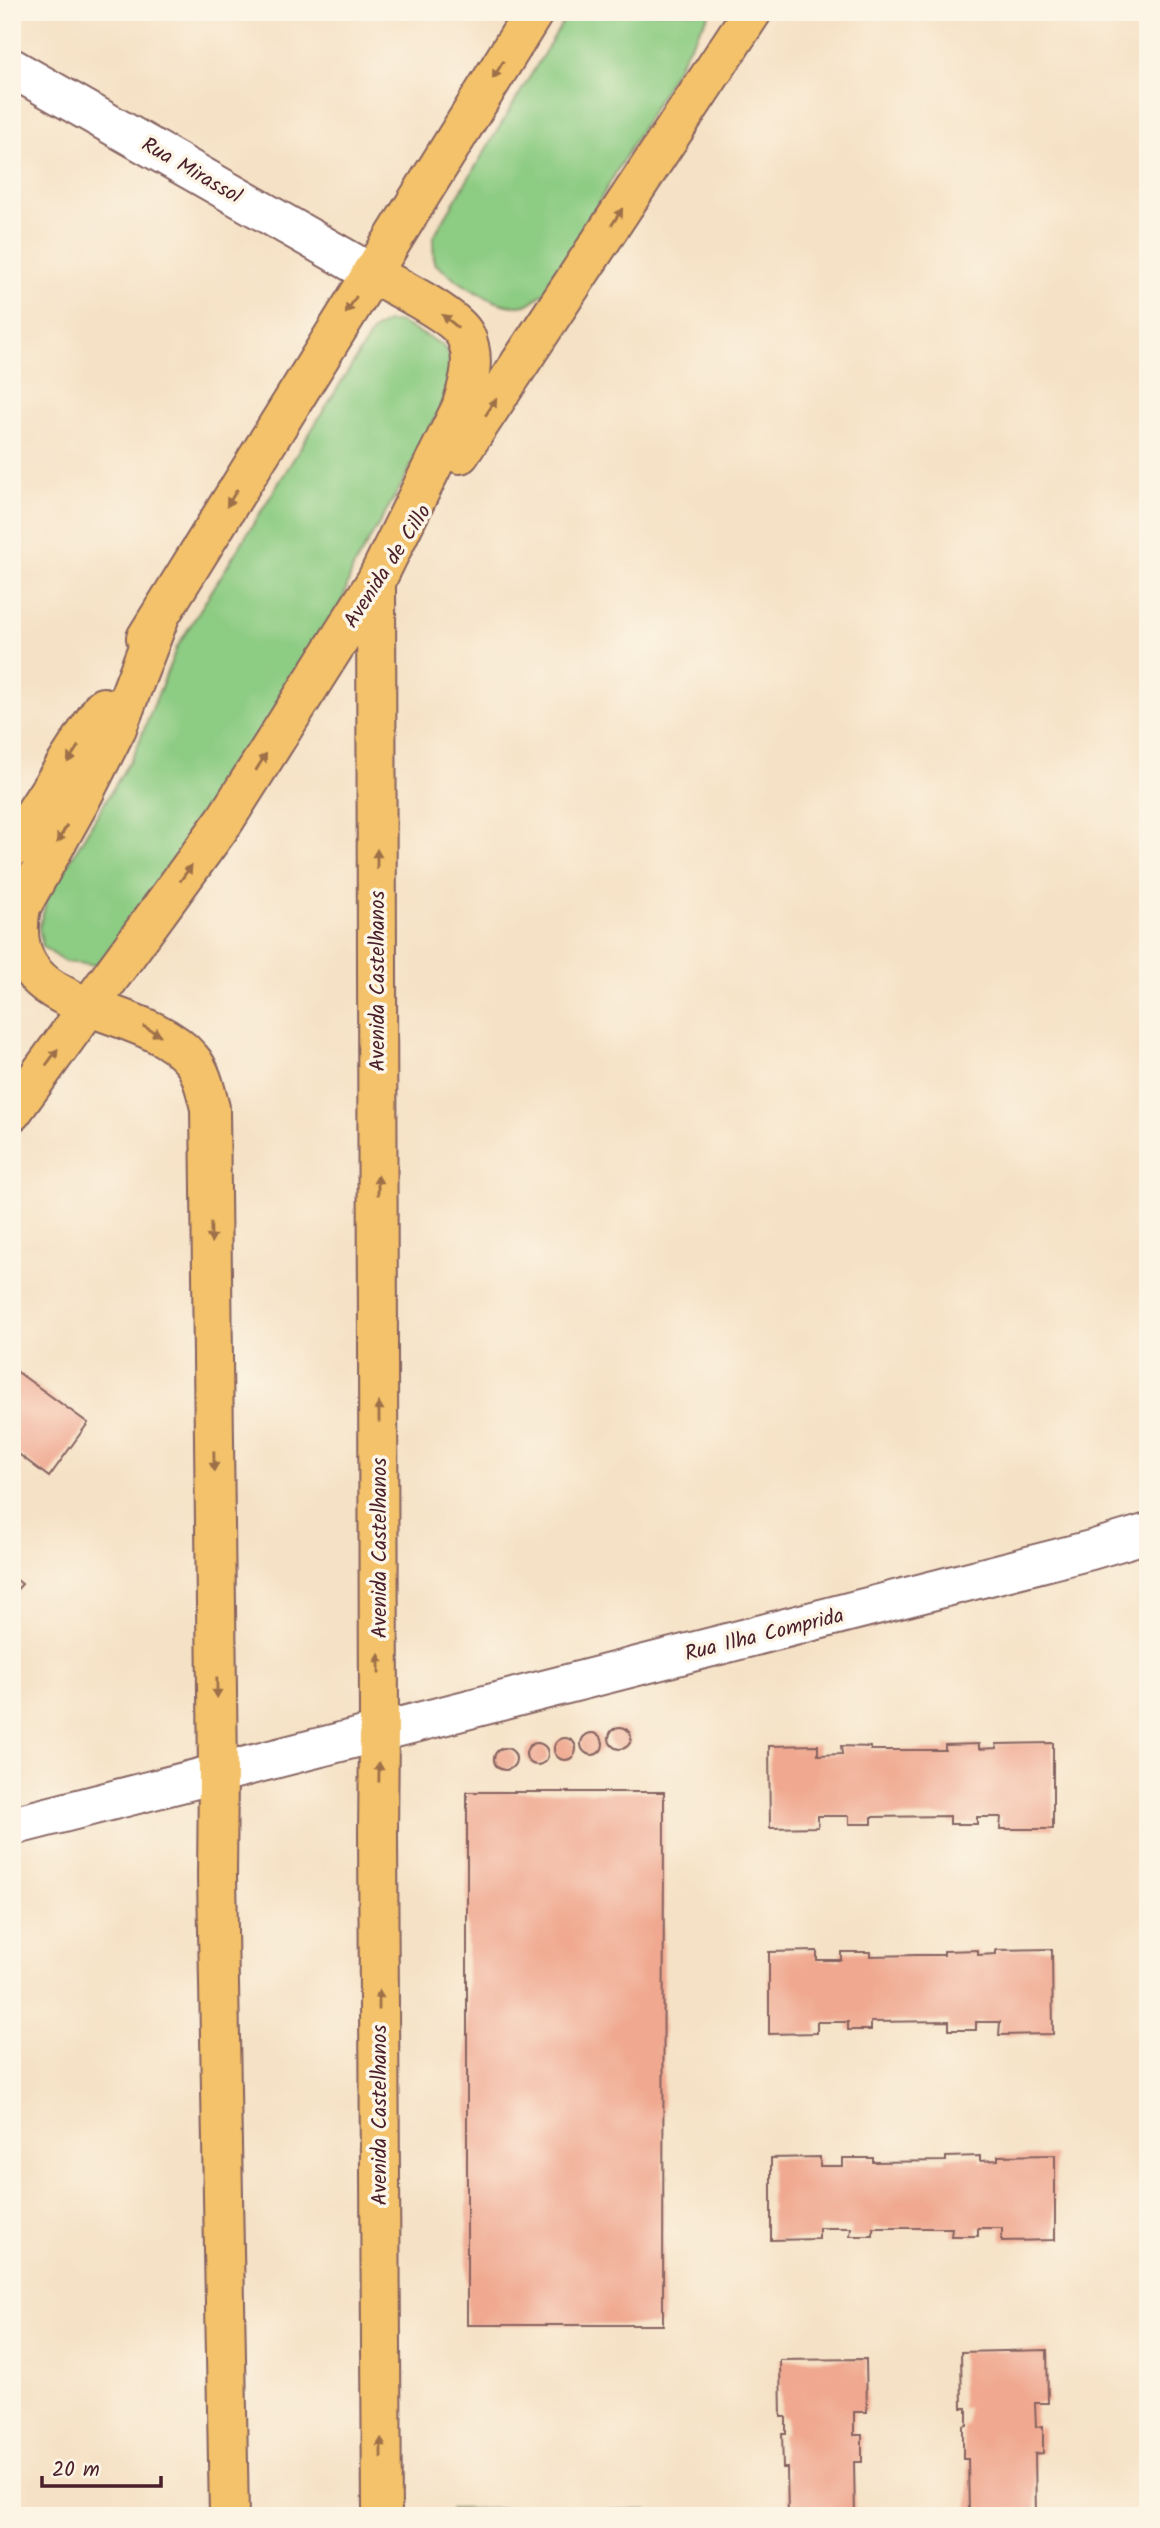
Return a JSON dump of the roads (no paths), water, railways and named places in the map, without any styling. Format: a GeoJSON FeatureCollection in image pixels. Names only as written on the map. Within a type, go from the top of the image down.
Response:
{"type":"FeatureCollection","features":[{"type":"Feature","properties":{"kind":"main road"},"geometry":{"type":"LineString","coordinates":[[12,848],[160,616],[534,12]]}},
{"type":"Feature","properties":{"kind":"main road","name":"Avenida de Cillo"},"geometry":{"type":"LineString","coordinates":[[12,1112],[73,1000],[225,820],[376,581],[752,12]]}},
{"type":"Feature","properties":{"kind":"main road"},"geometry":{"type":"LineString","coordinates":[[371,273],[452,320],[465,334],[471,356],[470,381],[461,408],[376,581]]}},
{"type":"Feature","properties":{"kind":"main road","name":"Avenida Castelhanos"},"geometry":{"type":"LineString","coordinates":[[376,581],[377,1834],[382,2516]]}},
{"type":"Feature","properties":{"kind":"main road"},"geometry":{"type":"LineString","coordinates":[[73,1000],[36,978],[25,960],[19,944],[17,926],[21,907],[117,728],[160,616]]}},
{"type":"Feature","properties":{"kind":"main road"},"geometry":{"type":"LineString","coordinates":[[12,975],[140,1025],[176,1044],[193,1061],[210,1108],[218,1891],[229,2516]]}},
{"type":"Feature","properties":{"kind":"street","name":"Rua Mirassol"},"geometry":{"type":"LineString","coordinates":[[12,68],[371,273]]}},
{"type":"Feature","properties":{"kind":"street","name":"Rua Ilha Comprida"},"geometry":{"type":"LineString","coordinates":[[218,1773],[1091,1550],[1148,1533]]}},
{"type":"Feature","properties":{"kind":"street"},"geometry":{"type":"LineString","coordinates":[[12,1826],[218,1773]]}}]}
